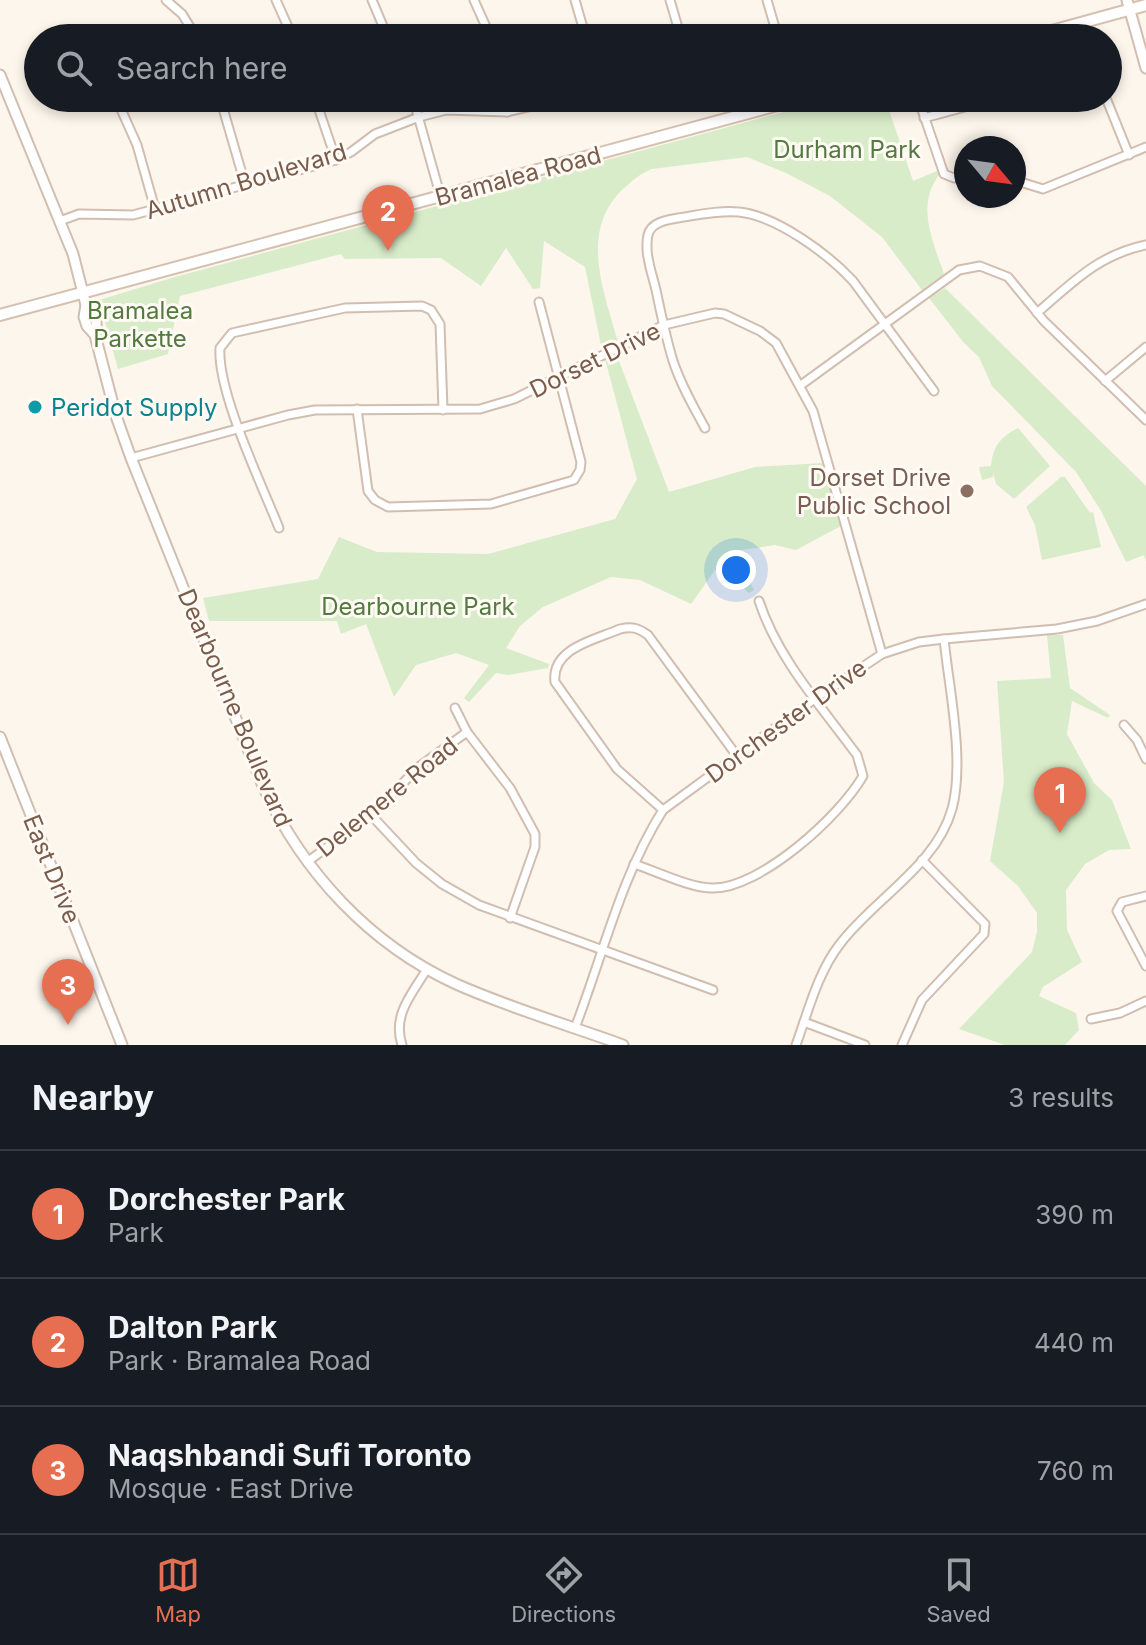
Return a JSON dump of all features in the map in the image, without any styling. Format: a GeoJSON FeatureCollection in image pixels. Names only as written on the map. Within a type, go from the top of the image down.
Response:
{"type":"FeatureCollection","features":[{"type":"Feature","properties":{"kind":"main road"},"geometry":{"type":"LineString","coordinates":[[1068,24],[1128,4],[1146,5]]}},
{"type":"Feature","properties":{"kind":"main road","name":"Bramalea Road"},"geometry":{"type":"LineString","coordinates":[[0,315],[751,112]]}},
{"type":"Feature","properties":{"kind":"street"},"geometry":{"type":"LineString","coordinates":[[166,0],[188,24]]}},
{"type":"Feature","properties":{"kind":"street"},"geometry":{"type":"LineString","coordinates":[[276,0],[287,24]]}},
{"type":"Feature","properties":{"kind":"street"},"geometry":{"type":"LineString","coordinates":[[372,0],[382,24]]}},
{"type":"Feature","properties":{"kind":"street"},"geometry":{"type":"LineString","coordinates":[[474,0],[485,24]]}},
{"type":"Feature","properties":{"kind":"street"},"geometry":{"type":"LineString","coordinates":[[575,0],[582,24]]}},
{"type":"Feature","properties":{"kind":"street"},"geometry":{"type":"LineString","coordinates":[[670,0],[677,24]]}},
{"type":"Feature","properties":{"kind":"street"},"geometry":{"type":"LineString","coordinates":[[767,0],[774,24]]}},
{"type":"Feature","properties":{"kind":"street"},"geometry":{"type":"LineString","coordinates":[[1128,4],[1146,68]]}},
{"type":"Feature","properties":{"kind":"street","name":"Dearbourne Boulevard"},"geometry":{"type":"LineString","coordinates":[[0,75],[73,254],[86,305],[95,314],[95,335],[116,416],[131,458],[263,786],[282,825],[307,862],[355,915],[393,947],[427,969],[471,990],[623,1045]]}},
{"type":"Feature","properties":{"kind":"street"},"geometry":{"type":"LineString","coordinates":[[122,112],[137,145],[155,209]]}},
{"type":"Feature","properties":{"kind":"street"},"geometry":{"type":"LineString","coordinates":[[224,112],[245,184]]}},
{"type":"Feature","properties":{"kind":"street"},"geometry":{"type":"LineString","coordinates":[[320,112],[336,160]]}},
{"type":"Feature","properties":{"kind":"street"},"geometry":{"type":"LineString","coordinates":[[417,112],[441,198]]}},
{"type":"Feature","properties":{"kind":"street","name":"Autumn Boulevard"},"geometry":{"type":"LineString","coordinates":[[60,221],[79,214],[133,215],[336,160],[375,134],[438,112]]}},
{"type":"Feature","properties":{"kind":"street"},"geometry":{"type":"LineString","coordinates":[[922,112],[944,174],[954,178]]}},
{"type":"Feature","properties":{"kind":"street"},"geometry":{"type":"LineString","coordinates":[[924,118],[946,112]]}},
{"type":"Feature","properties":{"kind":"street"},"geometry":{"type":"LineString","coordinates":[[1112,112],[1129,155]]}},
{"type":"Feature","properties":{"kind":"street"},"geometry":{"type":"LineString","coordinates":[[1026,184],[1043,189],[1146,147]]}},
{"type":"Feature","properties":{"kind":"street"},"geometry":{"type":"LineString","coordinates":[[705,428],[681,383],[648,256],[648,234],[663,221],[724,211],[747,213],[816,248],[853,281],[934,391]]}},
{"type":"Feature","properties":{"kind":"street"},"geometry":{"type":"LineString","coordinates":[[1037,313],[1103,259],[1121,250],[1146,245]]}},
{"type":"Feature","properties":{"kind":"street"},"geometry":{"type":"LineString","coordinates":[[801,385],[959,270],[988,268],[1008,277],[1037,313],[1146,420]]}},
{"type":"Feature","properties":{"kind":"street"},"geometry":{"type":"LineString","coordinates":[[357,409],[368,491],[381,505],[491,504],[574,480],[581,462],[539,302]]}},
{"type":"Feature","properties":{"kind":"street"},"geometry":{"type":"LineString","coordinates":[[279,528],[230,401],[220,348],[232,333],[345,308],[422,306],[431,310],[440,324],[443,410]]}},
{"type":"Feature","properties":{"kind":"street","name":"Dorset Drive"},"geometry":{"type":"LineString","coordinates":[[131,458],[315,410],[480,409],[514,399],[664,325],[715,313],[734,316],[776,343],[801,385],[819,425],[882,654]]}},
{"type":"Feature","properties":{"kind":"street"},"geometry":{"type":"LineString","coordinates":[[1105,381],[1146,347]]}},
{"type":"Feature","properties":{"kind":"street"},"geometry":{"type":"LineString","coordinates":[[634,864],[706,888],[723,888],[762,873],[806,839],[856,789],[863,776],[857,755],[779,649],[768,629],[759,601]]}},
{"type":"Feature","properties":{"kind":"street","name":"Dorchester Drive"},"geometry":{"type":"LineString","coordinates":[[575,1028],[634,864],[663,810],[816,698],[882,654],[919,642],[1057,629],[1097,621],[1146,604]]}},
{"type":"Feature","properties":{"kind":"street"},"geometry":{"type":"LineString","coordinates":[[663,810],[617,769],[555,682],[555,666],[564,653],[620,629],[629,626],[639,628],[648,635],[737,756]]}},
{"type":"Feature","properties":{"kind":"street"},"geometry":{"type":"LineString","coordinates":[[796,1045],[825,967],[839,945],[922,860],[945,827],[955,798],[957,765],[944,639]]}},
{"type":"Feature","properties":{"kind":"street"},"geometry":{"type":"LineString","coordinates":[[455,708],[467,732],[510,788],[535,834],[535,847],[510,918]]}},
{"type":"Feature","properties":{"kind":"street"},"geometry":{"type":"LineString","coordinates":[[1124,725],[1137,740],[1146,759]]}},
{"type":"Feature","properties":{"kind":"street","name":"Delemere Road"},"geometry":{"type":"LineString","coordinates":[[307,862],[371,815],[420,766],[467,732]]}},
{"type":"Feature","properties":{"kind":"street","name":"East Drive"},"geometry":{"type":"LineString","coordinates":[[0,737],[122,1045]]}},
{"type":"Feature","properties":{"kind":"street"},"geometry":{"type":"LineString","coordinates":[[371,815],[416,863],[442,884],[479,905],[713,990]]}},
{"type":"Feature","properties":{"kind":"street"},"geometry":{"type":"LineString","coordinates":[[902,1045],[922,1000],[986,929],[985,924],[922,860]]}},
{"type":"Feature","properties":{"kind":"street"},"geometry":{"type":"LineString","coordinates":[[1146,896],[1122,902],[1117,911],[1126,922],[1146,966]]}},
{"type":"Feature","properties":{"kind":"street"},"geometry":{"type":"LineString","coordinates":[[402,1045],[398,1025],[404,1008],[427,969]]}},
{"type":"Feature","properties":{"kind":"street"},"geometry":{"type":"LineString","coordinates":[[1091,1019],[1120,1013],[1146,1001]]}},
{"type":"Feature","properties":{"kind":"street"},"geometry":{"type":"LineString","coordinates":[[804,1022],[865,1045]]}},
{"type":"Feature","properties":{"kind":"green space"},"geometry":{"type":"Polygon","coordinates":[[[783,112],[890,112],[913,181],[937,171],[940,174],[933,186],[927,210],[931,236],[944,274],[922,290],[882,237],[830,196],[747,157],[652,169],[639,175],[622,190],[601,224],[599,263],[618,342],[602,350],[585,267],[544,241],[540,288],[533,289],[506,248],[481,286],[441,258],[345,259],[341,254],[180,296],[168,354],[118,369],[99,300],[783,112]]]}},
{"type":"Feature","properties":{"kind":"green space"},"geometry":{"type":"Polygon","coordinates":[[[945,288],[1146,486],[1146,561],[1144,555],[1126,562],[1100,509],[1076,472],[992,386],[979,357],[929,298],[945,288]]]}},
{"type":"Feature","properties":{"kind":"green space","name":"Dearbourne Park"},"geometry":{"type":"Polygon","coordinates":[[[616,353],[669,492],[755,467],[822,463],[841,526],[796,550],[775,545],[735,551],[754,590],[749,593],[718,566],[691,604],[640,580],[611,577],[543,607],[520,626],[506,648],[549,664],[548,668],[508,675],[496,673],[469,702],[464,698],[489,665],[456,653],[416,665],[394,697],[366,624],[341,634],[337,621],[209,621],[203,598],[318,579],[339,537],[377,552],[488,554],[615,519],[637,479],[605,359],[616,353]]]}},
{"type":"Feature","properties":{"kind":"green space"},"geometry":{"type":"Polygon","coordinates":[[[1018,428],[1050,466],[1014,499],[996,484],[993,473],[993,477],[982,480],[979,467],[991,466],[998,443],[1018,428]]]}},
{"type":"Feature","properties":{"kind":"green space"},"geometry":{"type":"Polygon","coordinates":[[[1061,477],[1065,477],[1090,513],[1093,512],[1101,547],[1042,560],[1035,525],[1026,507],[1061,477]]]}},
{"type":"Feature","properties":{"kind":"green space"},"geometry":{"type":"Polygon","coordinates":[[[1047,635],[1063,635],[1070,688],[1110,715],[1108,718],[1072,701],[1067,734],[1094,783],[1112,800],[1131,849],[1109,850],[1085,864],[1066,890],[1067,930],[1082,962],[1043,987],[1039,996],[1076,1013],[1079,1030],[1065,1045],[1005,1045],[959,1029],[1032,952],[1037,932],[1037,913],[1018,886],[990,861],[1004,782],[997,681],[1051,678],[1047,635]]]}},
{"type":"Feature","properties":{"kind":"place","name":"Dalton Park"},"geometry":{"type":"Point","coordinates":[388,251]}},
{"type":"Feature","properties":{"kind":"place","name":"Peridot Supply"},"geometry":{"type":"Point","coordinates":[35,407]}},
{"type":"Feature","properties":{"kind":"place","name":"Dorset Drive Public School"},"geometry":{"type":"Point","coordinates":[967,491]}},
{"type":"Feature","properties":{"kind":"place","name":"Dorchester Park"},"geometry":{"type":"Point","coordinates":[1060,833]}},
{"type":"Feature","properties":{"kind":"place","name":"Naqshbandi Sufi Toronto"},"geometry":{"type":"Point","coordinates":[68,1025]}},
{"type":"Feature","properties":{"kind":"park label","name":"Durham Park"},"geometry":{"type":"Point","coordinates":[847,149]}},
{"type":"Feature","properties":{"kind":"park label","name":"Bramalea Parkette"},"geometry":{"type":"Point","coordinates":[140,324]}}]}
